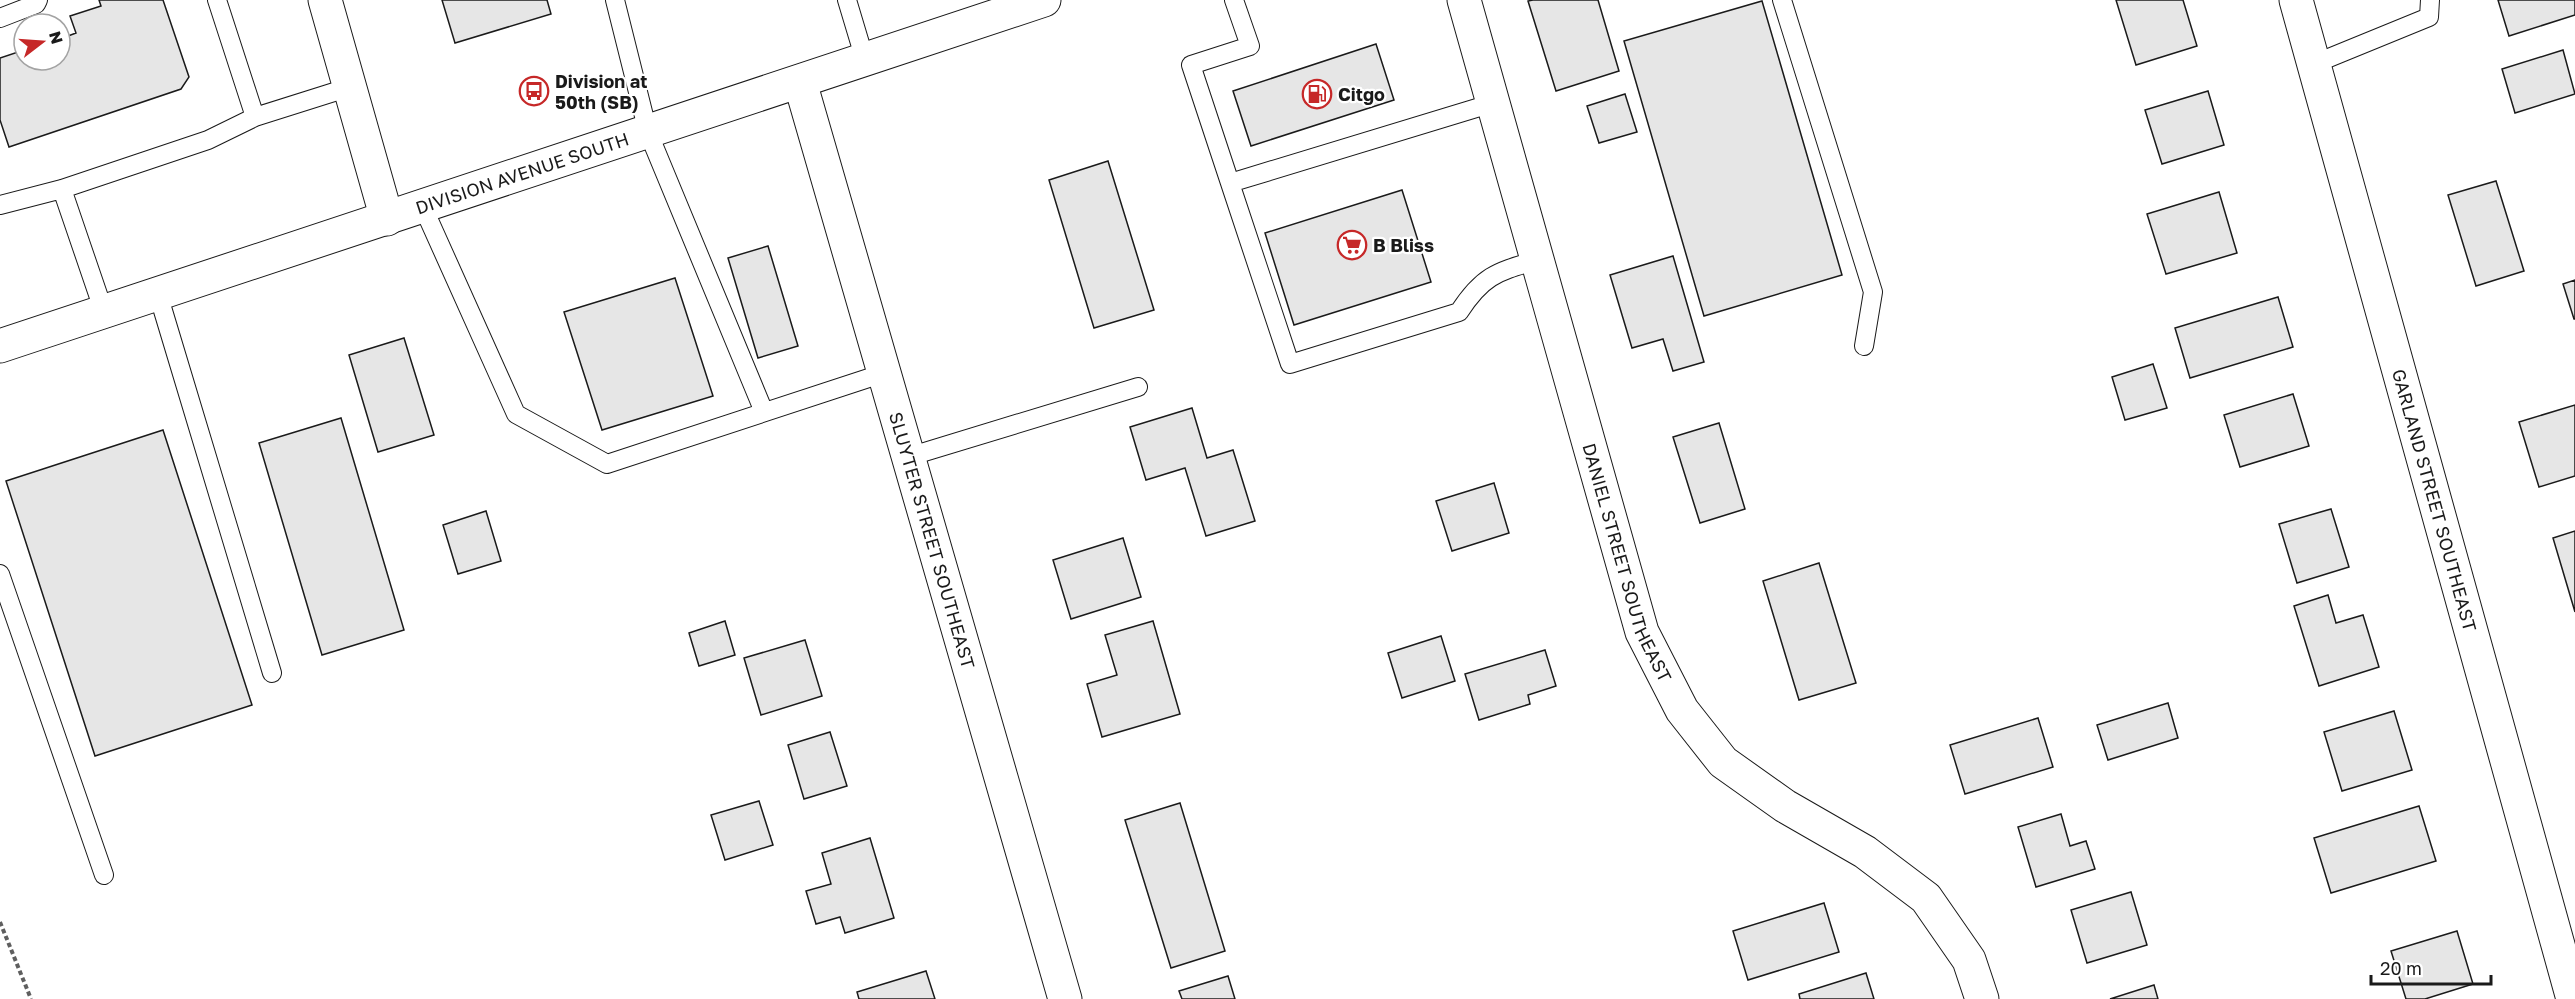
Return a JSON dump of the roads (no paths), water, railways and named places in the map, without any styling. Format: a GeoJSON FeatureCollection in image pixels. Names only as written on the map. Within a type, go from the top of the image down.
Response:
{"type":"FeatureCollection","features":[{"type":"Feature","properties":{"kind":"street"},"geometry":{"type":"LineString","coordinates":[[325,0],[387,219]]}},
{"type":"Feature","properties":{"kind":"street","name":"DIVISION AVENUE SOUTH"},"geometry":{"type":"LineString","coordinates":[[0,346],[1044,0]]}},
{"type":"Feature","properties":{"kind":"street","name":"DANIEL STREET SOUTHEAST"},"geometry":{"type":"LineString","coordinates":[[1464,0],[1642,632],[1682,710],[1723,762],[1785,806],[1865,852],[1926,898],[1969,960],[1982,999]]}},
{"type":"Feature","properties":{"kind":"street","name":"GARLAND STREET SOUTHEAST"},"geometry":{"type":"LineString","coordinates":[[2296,0],[2573,999]]}},
{"type":"Feature","properties":{"kind":"street","name":"SLUYTER STREET SOUTHEAST"},"geometry":{"type":"LineString","coordinates":[[800,82],[1065,999]]}},
{"type":"Feature","properties":{"kind":"lane"},"geometry":{"type":"LineString","coordinates":[[0,18],[36,4],[38,0]]}},
{"type":"Feature","properties":{"kind":"lane"},"geometry":{"type":"LineString","coordinates":[[217,0],[255,117]]}},
{"type":"Feature","properties":{"kind":"lane"},"geometry":{"type":"LineString","coordinates":[[615,0],[648,132],[667,172],[765,412]]}},
{"type":"Feature","properties":{"kind":"lane"},"geometry":{"type":"LineString","coordinates":[[847,0],[865,60]]}},
{"type":"Feature","properties":{"kind":"lane"},"geometry":{"type":"LineString","coordinates":[[1234,0],[1250,46],[1191,65],[1290,364],[1459,312],[1474,289],[1498,271],[1538,260]]}},
{"type":"Feature","properties":{"kind":"lane"},"geometry":{"type":"LineString","coordinates":[[1782,0],[1873,292],[1864,346]]}},
{"type":"Feature","properties":{"kind":"lane"},"geometry":{"type":"LineString","coordinates":[[2314,64],[2430,17],[2430,0]]}},
{"type":"Feature","properties":{"kind":"lane"},"geometry":{"type":"LineString","coordinates":[[0,206],[62,189],[208,140],[255,117],[350,87]]}},
{"type":"Feature","properties":{"kind":"lane"},"geometry":{"type":"LineString","coordinates":[[1230,183],[1493,103]]}},
{"type":"Feature","properties":{"kind":"lane"},"geometry":{"type":"LineString","coordinates":[[62,189],[104,312]]}},
{"type":"Feature","properties":{"kind":"lane"},"geometry":{"type":"LineString","coordinates":[[423,207],[516,414],[607,464],[884,373]]}},
{"type":"Feature","properties":{"kind":"lane"},"geometry":{"type":"LineString","coordinates":[[158,294],[272,673]]}},
{"type":"Feature","properties":{"kind":"lane"},"geometry":{"type":"LineString","coordinates":[[908,457],[1138,387]]}},
{"type":"Feature","properties":{"kind":"lane"},"geometry":{"type":"LineString","coordinates":[[0,574],[104,874]]}},
{"type":"Feature","properties":{"kind":"place","name":"Division at 50th (SB)"},"geometry":{"type":"Point","coordinates":[534,91]}},
{"type":"Feature","properties":{"kind":"place","name":"Citgo"},"geometry":{"type":"Point","coordinates":[1317,94]}},
{"type":"Feature","properties":{"kind":"place","name":"B Bliss"},"geometry":{"type":"Point","coordinates":[1352,245]}}]}
